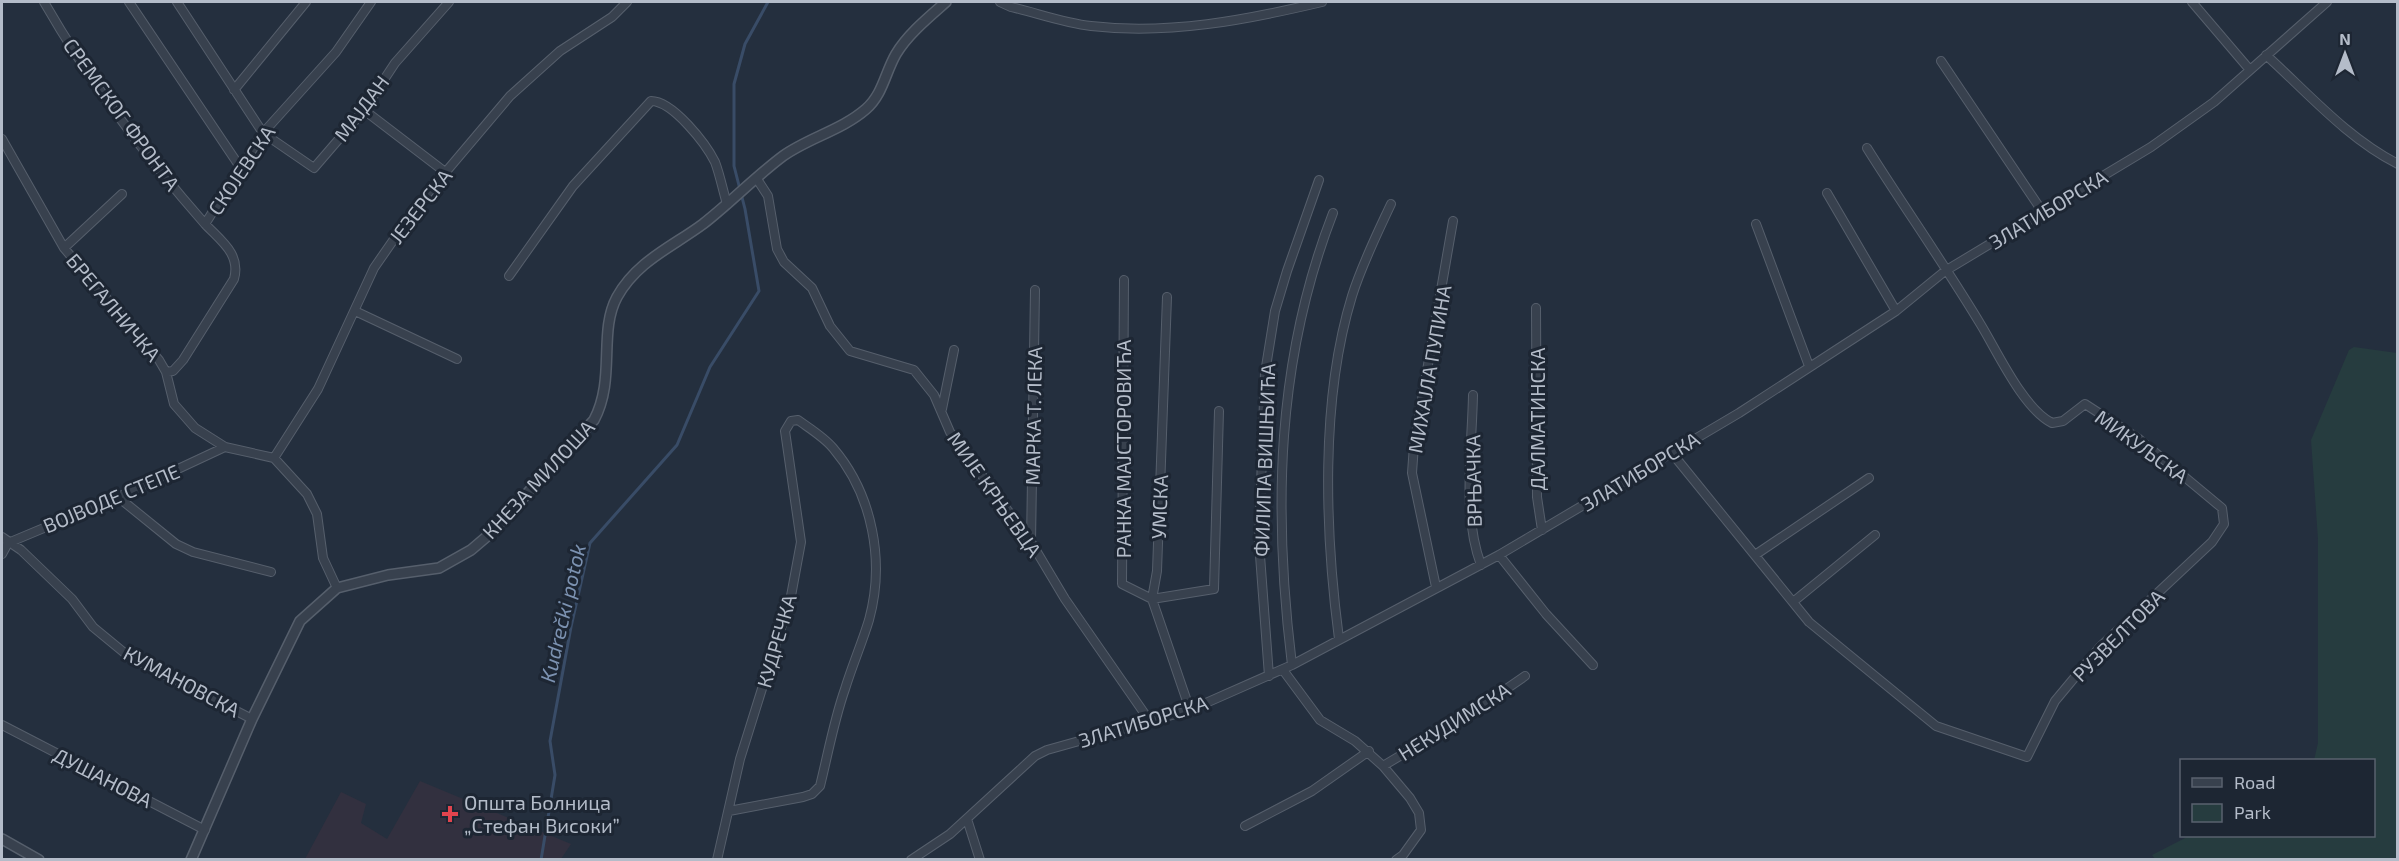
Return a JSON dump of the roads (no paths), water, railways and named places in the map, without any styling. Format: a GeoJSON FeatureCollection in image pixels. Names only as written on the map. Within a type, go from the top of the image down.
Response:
{"type":"FeatureCollection","features":[{"type":"Feature","properties":{"kind":"street","name":"СРЕМСКОГ ФРОНТА"},"geometry":{"type":"LineString","coordinates":[[45,2],[60,29],[121,116],[156,164],[205,224]]}},
{"type":"Feature","properties":{"kind":"street"},"geometry":{"type":"LineString","coordinates":[[129,2],[240,167]]}},
{"type":"Feature","properties":{"kind":"street"},"geometry":{"type":"LineString","coordinates":[[234,90],[306,2]]}},
{"type":"Feature","properties":{"kind":"street","name":"СКОЈЕВСКА"},"geometry":{"type":"LineString","coordinates":[[166,372],[173,371],[183,360],[234,279],[237,262],[205,224],[263,133],[336,52],[371,2]]}},
{"type":"Feature","properties":{"kind":"street","name":"МАЈДАН"},"geometry":{"type":"LineString","coordinates":[[263,133],[314,168],[364,110],[395,63],[449,2]]}},
{"type":"Feature","properties":{"kind":"street","name":"ЈЕЗЕРСКА"},"geometry":{"type":"LineString","coordinates":[[274,458],[318,389],[374,268],[388,245],[510,96],[560,51],[612,17],[627,2]]}},
{"type":"Feature","properties":{"kind":"street","name":"КНЕЗА МИЛОША"},"geometry":{"type":"LineString","coordinates":[[191,860],[252,719],[300,621],[337,588],[388,575],[440,568],[471,550],[491,533],[594,420],[603,404],[607,385],[611,318],[616,299],[626,283],[649,259],[701,225],[783,156],[865,110],[877,98],[896,53],[946,2]]}},
{"type":"Feature","properties":{"kind":"street"},"geometry":{"type":"LineString","coordinates":[[1000,2],[1011,7],[1089,26],[1158,29],[1226,23],[1322,2]]}},
{"type":"Feature","properties":{"kind":"street"},"geometry":{"type":"LineString","coordinates":[[2192,2],[2250,70]]}},
{"type":"Feature","properties":{"kind":"street","name":"ЗЛАТИБОРСКА"},"geometry":{"type":"LineString","coordinates":[[911,860],[929,850],[968,819],[1035,756],[1149,720],[1190,710],[1283,670],[1498,555],[1739,413],[1896,312],[1945,271],[2151,147],[2214,102],[2327,2]]}},
{"type":"Feature","properties":{"kind":"street"},"geometry":{"type":"LineString","coordinates":[[181,3],[263,133]]}},
{"type":"Feature","properties":{"kind":"street"},"geometry":{"type":"LineString","coordinates":[[2266,56],[2347,130],[2378,154],[2397,164]]}},
{"type":"Feature","properties":{"kind":"street"},"geometry":{"type":"LineString","coordinates":[[1941,62],[2042,212]]}},
{"type":"Feature","properties":{"kind":"street"},"geometry":{"type":"LineString","coordinates":[[509,276],[573,186],[651,101],[669,106],[694,132],[715,162],[727,204]]}},
{"type":"Feature","properties":{"kind":"street"},"geometry":{"type":"LineString","coordinates":[[364,110],[446,172]]}},
{"type":"Feature","properties":{"kind":"street","name":"БРЕГАЛНИЧКА"},"geometry":{"type":"LineString","coordinates":[[2,139],[64,248],[159,360],[166,372],[174,404],[195,428],[225,447],[274,458]]}},
{"type":"Feature","properties":{"kind":"street"},"geometry":{"type":"LineString","coordinates":[[1867,148],[1945,271]]}},
{"type":"Feature","properties":{"kind":"street","name":"МИЈЕ КРЊЕВЦА"},"geometry":{"type":"LineString","coordinates":[[757,179],[768,196],[777,249],[784,262],[812,288],[830,326],[850,351],[914,370],[934,395],[950,432],[1030,542],[1065,599],[1149,720]]}},
{"type":"Feature","properties":{"kind":"street","name":"ФИЛИПА ВИШЊИЋА"},"geometry":{"type":"LineString","coordinates":[[1269,676],[1259,542],[1265,373],[1275,310],[1302,221],[1319,180]]}},
{"type":"Feature","properties":{"kind":"street"},"geometry":{"type":"LineString","coordinates":[[1827,193],[1896,312]]}},
{"type":"Feature","properties":{"kind":"street"},"geometry":{"type":"LineString","coordinates":[[64,248],[122,194]]}},
{"type":"Feature","properties":{"kind":"street"},"geometry":{"type":"LineString","coordinates":[[1340,639],[1330,566],[1329,490],[1339,357],[1351,298],[1361,269],[1391,204]]}},
{"type":"Feature","properties":{"kind":"street"},"geometry":{"type":"LineString","coordinates":[[1292,665],[1283,590],[1280,526],[1287,406],[1296,332],[1309,279],[1333,213]]}},
{"type":"Feature","properties":{"kind":"street","name":"МИХАЈЛА ПУПИНА"},"geometry":{"type":"LineString","coordinates":[[1436,587],[1412,474],[1414,445],[1453,221]]}},
{"type":"Feature","properties":{"kind":"street"},"geometry":{"type":"LineString","coordinates":[[1756,224],[1809,366]]}},
{"type":"Feature","properties":{"kind":"street","name":"МИКУЉСКА"},"geometry":{"type":"LineString","coordinates":[[1945,271],[1981,326],[1999,360],[2042,418],[2052,423],[2063,421],[2085,404],[2139,439],[2222,508],[2224,524]]}},
{"type":"Feature","properties":{"kind":"street","name":"РАНКА МАЈСТОРОВИЋА"},"geometry":{"type":"LineString","coordinates":[[1124,280],[1122,584],[1152,599]]}},
{"type":"Feature","properties":{"kind":"street","name":"МАРКА Т. ЛЕКА"},"geometry":{"type":"LineString","coordinates":[[1030,542],[1035,290]]}},
{"type":"Feature","properties":{"kind":"street","name":"УМСКА"},"geometry":{"type":"LineString","coordinates":[[1167,297],[1157,571],[1152,599],[1190,710]]}},
{"type":"Feature","properties":{"kind":"street","name":"ДАЛМАТИНСКА"},"geometry":{"type":"LineString","coordinates":[[1536,308],[1537,497],[1542,530]]}},
{"type":"Feature","properties":{"kind":"street"},"geometry":{"type":"LineString","coordinates":[[355,311],[457,359]]}},
{"type":"Feature","properties":{"kind":"street"},"geometry":{"type":"LineString","coordinates":[[942,409],[954,350]]}},
{"type":"Feature","properties":{"kind":"street","name":"ВРЊАЧКА"},"geometry":{"type":"LineString","coordinates":[[1473,395],[1472,516],[1474,548],[1480,565]]}},
{"type":"Feature","properties":{"kind":"street"},"geometry":{"type":"LineString","coordinates":[[1152,599],[1214,589],[1219,411]]}},
{"type":"Feature","properties":{"kind":"street","name":"КУДРЕЧКА"},"geometry":{"type":"LineString","coordinates":[[717,860],[740,759],[791,596],[801,542],[785,431],[791,421],[798,420],[832,447],[853,476],[875,541],[877,573],[869,618],[844,691],[820,786],[812,794],[729,812]]}},
{"type":"Feature","properties":{"kind":"street","name":"ВОЈВОДЕ СТЕПЕ"},"geometry":{"type":"LineString","coordinates":[[8,543],[118,497],[225,447]]}},
{"type":"Feature","properties":{"kind":"street"},"geometry":{"type":"LineString","coordinates":[[1671,452],[1793,602],[1875,535]]}},
{"type":"Feature","properties":{"kind":"street"},"geometry":{"type":"LineString","coordinates":[[274,458],[307,494],[317,514],[323,558],[337,588]]}},
{"type":"Feature","properties":{"kind":"street"},"geometry":{"type":"LineString","coordinates":[[1755,555],[1869,478]]}},
{"type":"Feature","properties":{"kind":"street"},"geometry":{"type":"LineString","coordinates":[[118,497],[176,544],[193,552],[271,572]]}},
{"type":"Feature","properties":{"kind":"street","name":"РУЗВЕЛТОВА"},"geometry":{"type":"LineString","coordinates":[[1793,602],[1809,622],[1936,726],[2027,757],[2055,701],[2100,647],[2212,542],[2224,524]]}},
{"type":"Feature","properties":{"kind":"street","name":"КУМАНОВСКА"},"geometry":{"type":"LineString","coordinates":[[2,537],[21,550],[72,599],[93,627],[127,655],[252,719]]}},
{"type":"Feature","properties":{"kind":"street"},"geometry":{"type":"LineString","coordinates":[[2,554],[8,543]]}},
{"type":"Feature","properties":{"kind":"street"},"geometry":{"type":"LineString","coordinates":[[1498,555],[1546,614],[1593,665]]}},
{"type":"Feature","properties":{"kind":"street"},"geometry":{"type":"LineString","coordinates":[[1283,670],[1320,720],[1369,751],[1410,798],[1419,813],[1421,830],[1403,855],[1396,860]]}},
{"type":"Feature","properties":{"kind":"street","name":"НЕКУДИМСКА"},"geometry":{"type":"LineString","coordinates":[[1383,766],[1470,714],[1525,676]]}},
{"type":"Feature","properties":{"kind":"street","name":"ДУШАНОВА"},"geometry":{"type":"LineString","coordinates":[[2,725],[205,830]]}},
{"type":"Feature","properties":{"kind":"street"},"geometry":{"type":"LineString","coordinates":[[1245,826],[1312,791],[1369,751]]}},
{"type":"Feature","properties":{"kind":"street"},"geometry":{"type":"LineString","coordinates":[[968,819],[980,860]]}},
{"type":"Feature","properties":{"kind":"street"},"geometry":{"type":"LineString","coordinates":[[2,839],[39,860]]}},
{"type":"Feature","properties":{"kind":"waterway","name":"Kudrečki potok"},"geometry":{"type":"LineString","coordinates":[[541,860],[555,775],[550,741],[571,627],[590,543],[677,445],[710,367],[759,291],[745,209],[734,166],[734,84],[745,44],[768,2]]}},
{"type":"Feature","properties":{"kind":"place","name":"Општа Болница „Стефан Високи”"},"geometry":{"type":"Point","coordinates":[450,814]}}]}
